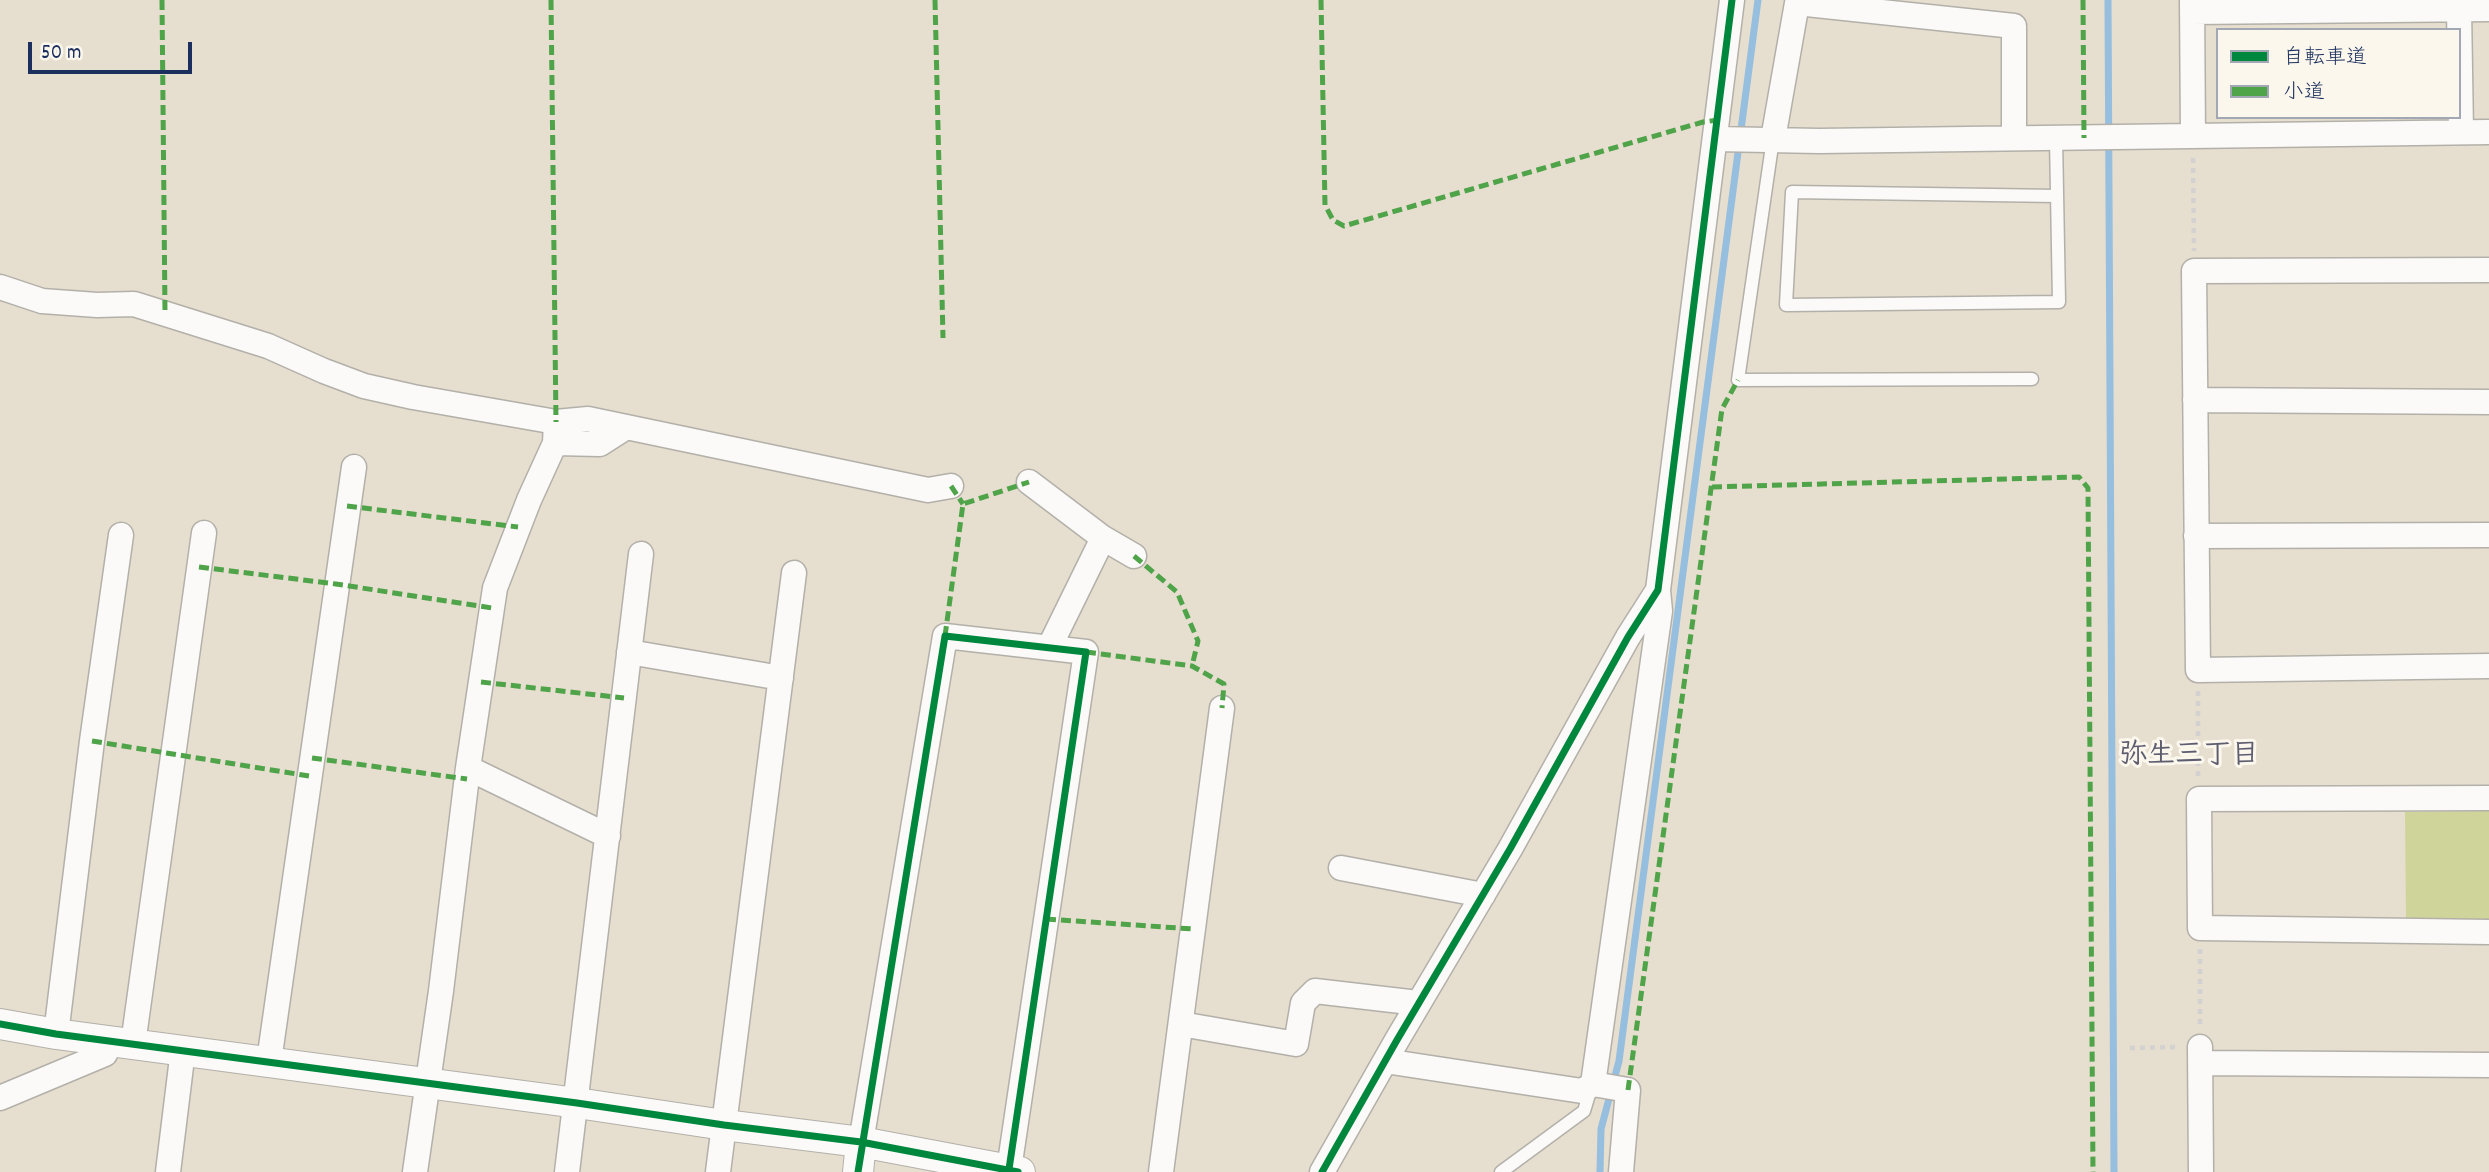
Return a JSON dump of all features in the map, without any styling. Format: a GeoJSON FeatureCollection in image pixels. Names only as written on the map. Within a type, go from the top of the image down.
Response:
{"type":"FeatureCollection","features":[{"type":"Feature","properties":{"kind":"street"},"geometry":{"type":"LineString","coordinates":[[1593,1084],[1660,611],[1658,590],[1732,0]]}},
{"type":"Feature","properties":{"kind":"street"},"geometry":{"type":"LineString","coordinates":[[1773,139],[1797,3],[2014,26],[2014,138]]}},
{"type":"Feature","properties":{"kind":"street"},"geometry":{"type":"LineString","coordinates":[[2193,136],[2192,6],[2489,9]]}},
{"type":"Feature","properties":{"kind":"street"},"geometry":{"type":"LineString","coordinates":[[2459,9],[2459,28]]}},
{"type":"Feature","properties":{"kind":"street"},"geometry":{"type":"LineString","coordinates":[[2461,119],[2461,132]]}},
{"type":"Feature","properties":{"kind":"street"},"geometry":{"type":"LineString","coordinates":[[1716,139],[1819,141],[2489,132]]}},
{"type":"Feature","properties":{"kind":"street"},"geometry":{"type":"LineString","coordinates":[[2489,270],[2194,271],[2198,670],[2489,666]]}},
{"type":"Feature","properties":{"kind":"street"},"geometry":{"type":"LineString","coordinates":[[0,287],[42,301],[97,305],[134,304],[268,346],[364,386],[600,444],[625,428],[897,485],[928,490],[951,486]]}},
{"type":"Feature","properties":{"kind":"street"},"geometry":{"type":"LineString","coordinates":[[2195,400],[2489,402]]}},
{"type":"Feature","properties":{"kind":"street"},"geometry":{"type":"LineString","coordinates":[[415,1172],[468,768],[495,588],[555,432]]}},
{"type":"Feature","properties":{"kind":"street"},"geometry":{"type":"LineString","coordinates":[[269,1060],[354,467]]}},
{"type":"Feature","properties":{"kind":"street"},"geometry":{"type":"LineString","coordinates":[[1029,482],[1102,538],[1134,556]]}},
{"type":"Feature","properties":{"kind":"street"},"geometry":{"type":"LineString","coordinates":[[0,1098],[105,1054],[122,1042],[204,533]]}},
{"type":"Feature","properties":{"kind":"street"},"geometry":{"type":"LineString","coordinates":[[2196,536],[2489,535]]}},
{"type":"Feature","properties":{"kind":"street"},"geometry":{"type":"LineString","coordinates":[[56,1034],[90,754],[121,536]]}},
{"type":"Feature","properties":{"kind":"street"},"geometry":{"type":"LineString","coordinates":[[1049,648],[1102,538]]}},
{"type":"Feature","properties":{"kind":"street"},"geometry":{"type":"LineString","coordinates":[[567,1172],[641,554]]}},
{"type":"Feature","properties":{"kind":"street"},"geometry":{"type":"LineString","coordinates":[[718,1172],[794,573]]}},
{"type":"Feature","properties":{"kind":"street"},"geometry":{"type":"LineString","coordinates":[[1322,1172],[1602,687],[1628,637],[1658,590]]}},
{"type":"Feature","properties":{"kind":"street"},"geometry":{"type":"LineString","coordinates":[[0,1024],[56,1034],[269,1060],[861,1142],[1014,1170],[1086,652],[946,636],[861,1142],[858,1172]]}},
{"type":"Feature","properties":{"kind":"street"},"geometry":{"type":"LineString","coordinates":[[629,652],[781,678]]}},
{"type":"Feature","properties":{"kind":"street"},"geometry":{"type":"LineString","coordinates":[[1161,1172],[1222,708]]}},
{"type":"Feature","properties":{"kind":"street"},"geometry":{"type":"LineString","coordinates":[[468,768],[608,836]]}},
{"type":"Feature","properties":{"kind":"street"},"geometry":{"type":"LineString","coordinates":[[2489,798],[2199,799],[2200,928],[2489,932]]}},
{"type":"Feature","properties":{"kind":"street"},"geometry":{"type":"LineString","coordinates":[[1342,867],[1483,895]]}},
{"type":"Feature","properties":{"kind":"street"},"geometry":{"type":"LineString","coordinates":[[1181,1024],[1296,1044],[1303,1003],[1315,992],[1418,1003]]}},
{"type":"Feature","properties":{"kind":"street"},"geometry":{"type":"LineString","coordinates":[[168,1172],[183,1050]]}},
{"type":"Feature","properties":{"kind":"street"},"geometry":{"type":"LineString","coordinates":[[2202,1172],[2201,1055],[2489,1065]]}},
{"type":"Feature","properties":{"kind":"street"},"geometry":{"type":"LineString","coordinates":[[1385,1061],[1582,1091],[1593,1084],[1628,1090],[1620,1172]]}},
{"type":"Feature","properties":{"kind":"lane"},"geometry":{"type":"LineString","coordinates":[[2056,138],[2059,302],[1786,305],[1792,192],[2057,196]]}},
{"type":"Feature","properties":{"kind":"lane"},"geometry":{"type":"LineString","coordinates":[[1773,139],[1738,380],[2032,379]]}},
{"type":"Feature","properties":{"kind":"lane"},"geometry":{"type":"LineString","coordinates":[[1501,1172],[1584,1111],[1593,1084]]}},
{"type":"Feature","properties":{"kind":"path"},"geometry":{"type":"LineString","coordinates":[[2193,136],[2194,271]]}},
{"type":"Feature","properties":{"kind":"path"},"geometry":{"type":"LineString","coordinates":[[2198,670],[2199,799]]}},
{"type":"Feature","properties":{"kind":"path"},"geometry":{"type":"LineString","coordinates":[[2130,1048],[2201,1055],[2200,928]]}},
{"type":"Feature","properties":{"kind":"green space"},"geometry":{"type":"Polygon","coordinates":[[[2489,811],[2489,921],[2406,921],[2405,812],[2489,811]]]}},
{"type":"Feature","properties":{"kind":"waterway"},"geometry":{"type":"LineString","coordinates":[[1600,1172],[1601,1129],[1619,1061],[1758,0]]}},
{"type":"Feature","properties":{"kind":"waterway"},"geometry":{"type":"LineString","coordinates":[[2108,0],[2114,1172]]}},
{"type":"Feature","properties":{"kind":"marked path"},"geometry":{"type":"LineString","coordinates":[[162,0],[165,313]]}},
{"type":"Feature","properties":{"kind":"marked path"},"geometry":{"type":"LineString","coordinates":[[551,0],[556,422]]}},
{"type":"Feature","properties":{"kind":"marked path"},"geometry":{"type":"LineString","coordinates":[[935,0],[943,338]]}},
{"type":"Feature","properties":{"kind":"marked path"},"geometry":{"type":"LineString","coordinates":[[1321,0],[1325,205],[1333,220],[1344,226],[1703,122],[1718,120]]}},
{"type":"Feature","properties":{"kind":"marked path"},"geometry":{"type":"LineString","coordinates":[[2083,0],[2084,138]]}},
{"type":"Feature","properties":{"kind":"marked path"},"geometry":{"type":"LineString","coordinates":[[1628,1090],[1722,409],[1738,380]]}},
{"type":"Feature","properties":{"kind":"marked path"},"geometry":{"type":"LineString","coordinates":[[1712,487],[2079,477],[2088,488],[2093,1172]]}},
{"type":"Feature","properties":{"kind":"marked path"},"geometry":{"type":"LineString","coordinates":[[945,636],[963,504],[1029,482]]}},
{"type":"Feature","properties":{"kind":"marked path"},"geometry":{"type":"LineString","coordinates":[[951,486],[963,504]]}},
{"type":"Feature","properties":{"kind":"marked path"},"geometry":{"type":"LineString","coordinates":[[347,506],[518,527]]}},
{"type":"Feature","properties":{"kind":"marked path"},"geometry":{"type":"LineString","coordinates":[[1134,556],[1177,592],[1198,641],[1192,666]]}},
{"type":"Feature","properties":{"kind":"marked path"},"geometry":{"type":"LineString","coordinates":[[199,567],[336,584],[492,608]]}},
{"type":"Feature","properties":{"kind":"marked path"},"geometry":{"type":"LineString","coordinates":[[1086,652],[1192,666],[1224,684],[1222,708]]}},
{"type":"Feature","properties":{"kind":"marked path"},"geometry":{"type":"LineString","coordinates":[[481,682],[624,698]]}},
{"type":"Feature","properties":{"kind":"marked path"},"geometry":{"type":"LineString","coordinates":[[92,741],[309,776]]}},
{"type":"Feature","properties":{"kind":"marked path"},"geometry":{"type":"LineString","coordinates":[[312,758],[467,779]]}},
{"type":"Feature","properties":{"kind":"marked path"},"geometry":{"type":"LineString","coordinates":[[1046,919],[1193,929]]}},
{"type":"Feature","properties":{"kind":"cycle path"},"geometry":{"type":"LineString","coordinates":[[1322,1172],[1510,849],[1628,637],[1658,590],[1732,0]]}},
{"type":"Feature","properties":{"kind":"cycle path"},"geometry":{"type":"LineString","coordinates":[[858,1172],[945,636],[1086,652],[1009,1169]]}},
{"type":"Feature","properties":{"kind":"cycle path"},"geometry":{"type":"LineString","coordinates":[[0,1024],[56,1034],[861,1142],[1018,1172]]}},
{"type":"Feature","properties":{"kind":"district","name":"弥生三丁目"},"geometry":{"type":"Point","coordinates":[2189,758]}}]}
